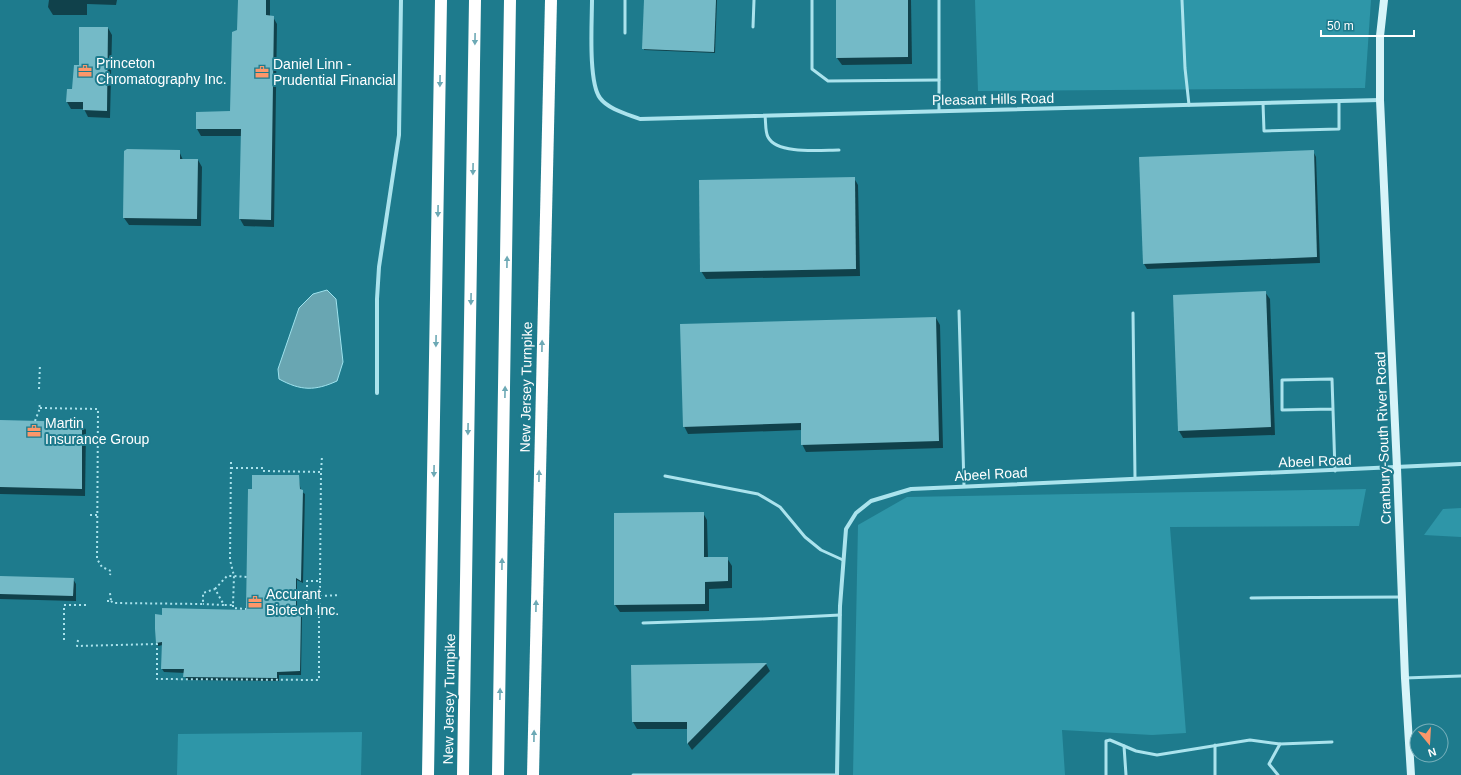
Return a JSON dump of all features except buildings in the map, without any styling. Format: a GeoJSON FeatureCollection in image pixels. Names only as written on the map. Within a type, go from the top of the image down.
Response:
{"type":"FeatureCollection","features":[{"type":"Feature","properties":{"kind":"highway","name":"New Jersey Turnpike"},"geometry":{"type":"LineString","coordinates":[[428,775],[441,0]]}},
{"type":"Feature","properties":{"kind":"highway","name":"New Jersey Turnpike"},"geometry":{"type":"LineString","coordinates":[[463,775],[475,0]]}},
{"type":"Feature","properties":{"kind":"highway","name":"New Jersey Turnpike"},"geometry":{"type":"LineString","coordinates":[[498,775],[510,0]]}},
{"type":"Feature","properties":{"kind":"highway","name":"New Jersey Turnpike"},"geometry":{"type":"LineString","coordinates":[[533,775],[550,0]]}},
{"type":"Feature","properties":{"kind":"main road","name":"Cranbury-South River Road"},"geometry":{"type":"LineString","coordinates":[[1384,0],[1380,36],[1380,100],[1397,468],[1404,678],[1411,775]]}},
{"type":"Feature","properties":{"kind":"street"},"geometry":{"type":"LineString","coordinates":[[377,393],[377,299],[379,267],[399,135],[401,0]]}},
{"type":"Feature","properties":{"kind":"street","name":"Pleasant Hills Road"},"geometry":{"type":"LineString","coordinates":[[592,0],[592,60],[599,97],[610,106],[640,119],[1380,100]]}},
{"type":"Feature","properties":{"kind":"street","name":"Abeel Road"},"geometry":{"type":"LineString","coordinates":[[837,775],[840,615],[846,529],[856,513],[871,500],[911,489],[1135,478],[1335,471],[1461,464]]}},
{"type":"Feature","properties":{"kind":"lane"},"geometry":{"type":"LineString","coordinates":[[625,0],[625,33]]}},
{"type":"Feature","properties":{"kind":"lane"},"geometry":{"type":"LineString","coordinates":[[753,27],[754,0]]}},
{"type":"Feature","properties":{"kind":"lane"},"geometry":{"type":"LineString","coordinates":[[812,0],[812,69],[828,81],[939,80]]}},
{"type":"Feature","properties":{"kind":"lane"},"geometry":{"type":"LineString","coordinates":[[939,0],[939,111]]}},
{"type":"Feature","properties":{"kind":"lane"},"geometry":{"type":"LineString","coordinates":[[1182,0],[1185,68],[1190,105]]}},
{"type":"Feature","properties":{"kind":"lane"},"geometry":{"type":"LineString","coordinates":[[1263,103],[1264,131],[1339,129],[1339,101]]}},
{"type":"Feature","properties":{"kind":"lane"},"geometry":{"type":"LineString","coordinates":[[765,116],[767,137],[774,145],[789,150],[839,150]]}},
{"type":"Feature","properties":{"kind":"lane"},"geometry":{"type":"LineString","coordinates":[[959,311],[964,486]]}},
{"type":"Feature","properties":{"kind":"lane"},"geometry":{"type":"LineString","coordinates":[[1133,312],[1135,478]]}},
{"type":"Feature","properties":{"kind":"lane"},"geometry":{"type":"LineString","coordinates":[[1333,409],[1282,410],[1282,380],[1332,379],[1333,409],[1335,471]]}},
{"type":"Feature","properties":{"kind":"lane"},"geometry":{"type":"LineString","coordinates":[[665,476],[758,494],[780,507],[805,537],[821,550],[843,560]]}},
{"type":"Feature","properties":{"kind":"lane"},"geometry":{"type":"LineString","coordinates":[[1251,598],[1402,597]]}},
{"type":"Feature","properties":{"kind":"lane"},"geometry":{"type":"LineString","coordinates":[[643,623],[840,615]]}},
{"type":"Feature","properties":{"kind":"lane"},"geometry":{"type":"LineString","coordinates":[[1404,678],[1461,676]]}},
{"type":"Feature","properties":{"kind":"lane"},"geometry":{"type":"LineString","coordinates":[[1106,775],[1106,741],[1110,740],[1136,751],[1157,755],[1250,740],[1280,744],[1332,742]]}},
{"type":"Feature","properties":{"kind":"lane"},"geometry":{"type":"LineString","coordinates":[[1278,775],[1269,764],[1280,744]]}},
{"type":"Feature","properties":{"kind":"lane"},"geometry":{"type":"LineString","coordinates":[[1124,746],[1126,775]]}},
{"type":"Feature","properties":{"kind":"lane"},"geometry":{"type":"LineString","coordinates":[[1215,746],[1215,775]]}},
{"type":"Feature","properties":{"kind":"lane"},"geometry":{"type":"LineString","coordinates":[[633,774],[837,775]]}},
{"type":"Feature","properties":{"kind":"path"},"geometry":{"type":"LineString","coordinates":[[39,389],[40,364]]}},
{"type":"Feature","properties":{"kind":"path"},"geometry":{"type":"LineString","coordinates":[[35,421],[40,408],[39,403]]}},
{"type":"Feature","properties":{"kind":"path"},"geometry":{"type":"LineString","coordinates":[[40,408],[98,409],[97,559],[102,566],[111,570],[110,575]]}},
{"type":"Feature","properties":{"kind":"path"},"geometry":{"type":"LineString","coordinates":[[78,640],[77,646],[157,644],[156,679],[318,680],[322,456]]}},
{"type":"Feature","properties":{"kind":"path"},"geometry":{"type":"LineString","coordinates":[[231,462],[229,545],[234,576],[233,608],[246,609]]}},
{"type":"Feature","properties":{"kind":"path"},"geometry":{"type":"LineString","coordinates":[[231,468],[262,468],[263,471],[321,472]]}},
{"type":"Feature","properties":{"kind":"path"},"geometry":{"type":"LineString","coordinates":[[90,515],[97,515]]}},
{"type":"Feature","properties":{"kind":"path"},"geometry":{"type":"LineString","coordinates":[[203,604],[204,593],[215,589],[227,576],[247,577]]}},
{"type":"Feature","properties":{"kind":"path"},"geometry":{"type":"LineString","coordinates":[[319,611],[307,611],[307,581],[320,581]]}},
{"type":"Feature","properties":{"kind":"path"},"geometry":{"type":"LineString","coordinates":[[215,589],[224,605]]}},
{"type":"Feature","properties":{"kind":"path"},"geometry":{"type":"LineString","coordinates":[[110,593],[111,601]]}},
{"type":"Feature","properties":{"kind":"path"},"geometry":{"type":"LineString","coordinates":[[296,596],[340,596]]}},
{"type":"Feature","properties":{"kind":"path"},"geometry":{"type":"LineString","coordinates":[[107,601],[111,601],[113,603],[233,605]]}},
{"type":"Feature","properties":{"kind":"path"},"geometry":{"type":"LineString","coordinates":[[64,640],[64,605],[89,605]]}},
{"type":"Feature","properties":{"kind":"shaded area"},"geometry":{"type":"Polygon","coordinates":[[[975,0],[1371,0],[1365,88],[978,91],[975,0]]]}},
{"type":"Feature","properties":{"kind":"shaded area"},"geometry":{"type":"Polygon","coordinates":[[[327,290],[336,299],[343,362],[337,381],[315,388],[301,388],[294,386],[279,379],[278,369],[299,308],[313,294],[327,290]]]}},
{"type":"Feature","properties":{"kind":"shaded area"},"geometry":{"type":"Polygon","coordinates":[[[1366,489],[1359,526],[1170,527],[1186,733],[1152,735],[1062,730],[1065,775],[853,775],[858,525],[907,497],[1366,489]]]}},
{"type":"Feature","properties":{"kind":"shaded area"},"geometry":{"type":"Polygon","coordinates":[[[1461,508],[1461,537],[1424,535],[1443,509],[1461,508]]]}},
{"type":"Feature","properties":{"kind":"shaded area"},"geometry":{"type":"Polygon","coordinates":[[[362,732],[361,775],[177,775],[178,734],[362,732]]]}},
{"type":"Feature","properties":{"kind":"place","name":"Princeton Chromatography Inc."},"geometry":{"type":"Point","coordinates":[85,71]}},
{"type":"Feature","properties":{"kind":"place","name":"Daniel Linn - Prudential Financial"},"geometry":{"type":"Point","coordinates":[262,72]}},
{"type":"Feature","properties":{"kind":"place","name":"Martin Insurance Group"},"geometry":{"type":"Point","coordinates":[34,431]}},
{"type":"Feature","properties":{"kind":"place","name":"Accurant Biotech Inc."},"geometry":{"type":"Point","coordinates":[255,602]}}]}
